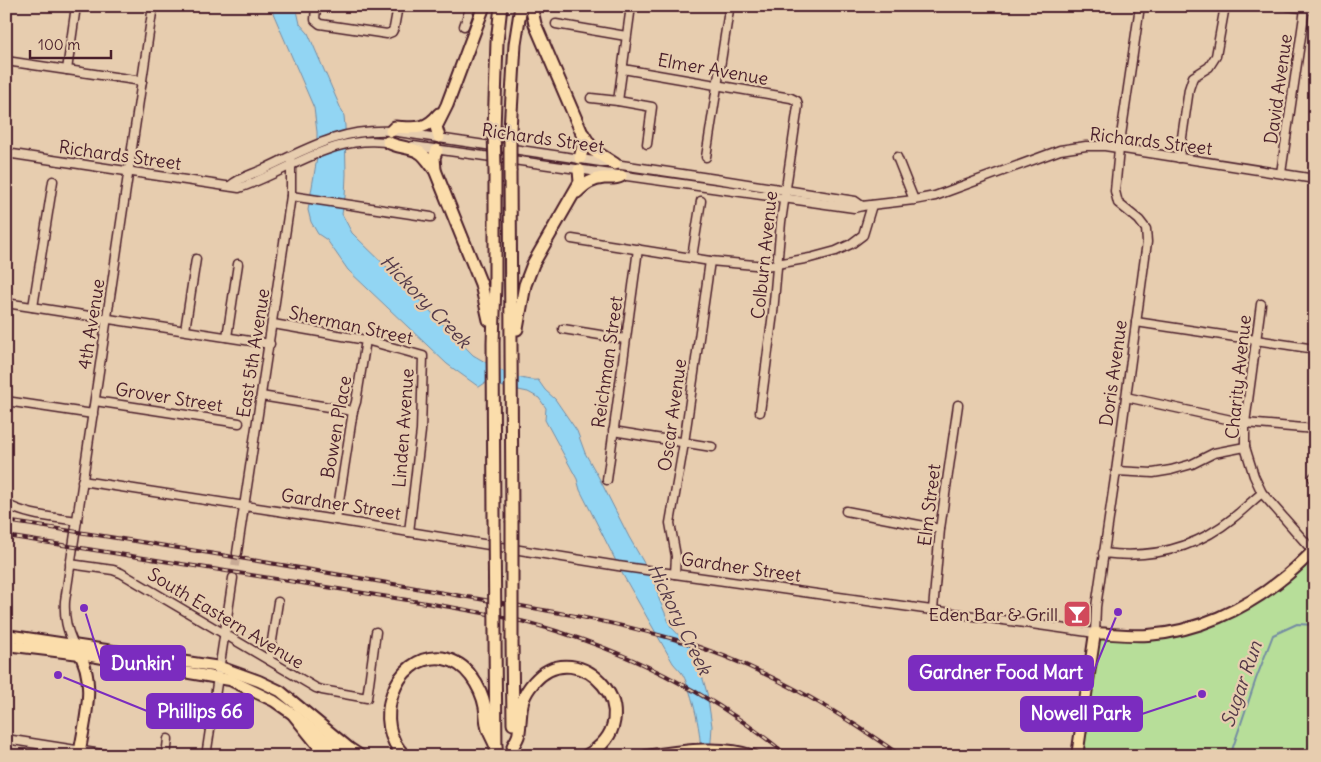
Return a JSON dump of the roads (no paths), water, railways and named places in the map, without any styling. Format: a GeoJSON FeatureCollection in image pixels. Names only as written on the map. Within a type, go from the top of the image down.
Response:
{"type":"FeatureCollection","features":[{"type":"Feature","properties":{"kind":"highway"},"geometry":{"type":"LineString","coordinates":[[439,137],[436,127],[447,105],[484,6]]}},
{"type":"Feature","properties":{"kind":"highway"},"geometry":{"type":"LineString","coordinates":[[496,752],[493,343],[495,283],[494,130],[497,42],[501,6]]}},
{"type":"Feature","properties":{"kind":"highway"},"geometry":{"type":"LineString","coordinates":[[513,751],[510,130],[516,44],[521,6]]}},
{"type":"Feature","properties":{"kind":"highway"},"geometry":{"type":"LineString","coordinates":[[531,6],[535,24],[581,131],[593,150],[615,164]]}},
{"type":"Feature","properties":{"kind":"highway"},"geometry":{"type":"LineString","coordinates":[[447,105],[433,121],[422,128],[396,128],[389,136],[394,146],[417,150],[435,170],[481,284],[493,343]]}},
{"type":"Feature","properties":{"kind":"highway"},"geometry":{"type":"LineString","coordinates":[[512,350],[516,339],[519,314],[526,285],[533,264],[580,182],[580,164],[584,143],[581,131]]}},
{"type":"Feature","properties":{"kind":"highway"},"geometry":{"type":"LineString","coordinates":[[435,170],[434,157],[437,150]]}},
{"type":"Feature","properties":{"kind":"highway"},"geometry":{"type":"LineString","coordinates":[[574,194],[591,180],[613,179],[621,176]]}},
{"type":"Feature","properties":{"kind":"highway"},"geometry":{"type":"LineString","coordinates":[[405,756],[394,741],[389,727],[390,698],[396,685],[405,673],[416,664],[428,658],[449,659],[470,674],[485,704],[488,729],[496,752]]}},
{"type":"Feature","properties":{"kind":"highway"},"geometry":{"type":"LineString","coordinates":[[513,751],[519,734],[520,713],[526,692],[535,680],[546,672],[560,667],[574,667],[587,671],[606,686],[615,711],[614,726],[608,738],[598,749],[586,756]]}},
{"type":"Feature","properties":{"kind":"highway"},"geometry":{"type":"LineString","coordinates":[[294,715],[327,756]]}},
{"type":"Feature","properties":{"kind":"main road","name":"Gardner Street"},"geometry":{"type":"LineString","coordinates":[[1095,633],[1150,635],[1179,630],[1210,621],[1235,610],[1262,594],[1282,580],[1314,550]]}},
{"type":"Feature","properties":{"kind":"main road","name":"Doris Avenue"},"geometry":{"type":"LineString","coordinates":[[1078,756],[1095,633]]}},
{"type":"Feature","properties":{"kind":"main road"},"geometry":{"type":"LineString","coordinates":[[6,635],[74,645],[259,681],[280,691],[361,756]]}},
{"type":"Feature","properties":{"kind":"main road"},"geometry":{"type":"LineString","coordinates":[[6,645],[219,672],[274,701],[345,756]]}},
{"type":"Feature","properties":{"kind":"main road"},"geometry":{"type":"LineString","coordinates":[[74,645],[86,667],[89,683],[79,753]]}},
{"type":"Feature","properties":{"kind":"main road"},"geometry":{"type":"LineString","coordinates":[[646,756],[700,749],[746,753],[754,756]]}},
{"type":"Feature","properties":{"kind":"street"},"geometry":{"type":"LineString","coordinates":[[67,70],[76,6]]}},
{"type":"Feature","properties":{"kind":"street","name":"4th Avenue"},"geometry":{"type":"LineString","coordinates":[[74,645],[67,630],[64,617],[70,564],[153,6]]}},
{"type":"Feature","properties":{"kind":"street"},"geometry":{"type":"LineString","coordinates":[[316,6],[315,20],[320,24],[387,34],[392,32],[394,28],[398,6]]}},
{"type":"Feature","properties":{"kind":"street"},"geometry":{"type":"LineString","coordinates":[[464,26],[471,6]]}},
{"type":"Feature","properties":{"kind":"street"},"geometry":{"type":"LineString","coordinates":[[618,101],[631,6]]}},
{"type":"Feature","properties":{"kind":"street"},"geometry":{"type":"LineString","coordinates":[[706,157],[731,6]]}},
{"type":"Feature","properties":{"kind":"street","name":"Doris Avenue"},"geometry":{"type":"LineString","coordinates":[[1095,633],[1096,607],[1103,553],[1147,242],[1146,229],[1139,220],[1118,203],[1115,190],[1119,149],[1140,6]]}},
{"type":"Feature","properties":{"kind":"street"},"geometry":{"type":"LineString","coordinates":[[1179,158],[1193,77],[1209,67],[1216,56],[1225,6]]}},
{"type":"Feature","properties":{"kind":"street"},"geometry":{"type":"LineString","coordinates":[[1288,6],[1315,10]]}},
{"type":"Feature","properties":{"kind":"street","name":"David Avenue"},"geometry":{"type":"LineString","coordinates":[[1280,173],[1305,9]]}},
{"type":"Feature","properties":{"kind":"street"},"geometry":{"type":"LineString","coordinates":[[556,24],[626,36]]}},
{"type":"Feature","properties":{"kind":"street"},"geometry":{"type":"LineString","coordinates":[[6,60],[142,81]]}},
{"type":"Feature","properties":{"kind":"street","name":"Elmer Avenue"},"geometry":{"type":"LineString","coordinates":[[623,69],[791,98],[797,101]]}},
{"type":"Feature","properties":{"kind":"street"},"geometry":{"type":"LineString","coordinates":[[591,98],[652,107],[647,144]]}},
{"type":"Feature","properties":{"kind":"street","name":"Colburn Avenue"},"geometry":{"type":"LineString","coordinates":[[760,412],[768,360],[781,222],[798,106],[797,101]]}},
{"type":"Feature","properties":{"kind":"street","name":"Richards Street"},"geometry":{"type":"LineString","coordinates":[[230,186],[237,179],[258,172],[313,145],[350,133],[370,130],[437,150],[528,161],[615,164],[854,208],[935,196],[1060,150],[1086,146],[1119,149],[1315,179]]}},
{"type":"Feature","properties":{"kind":"street","name":"Richards Street"},"geometry":{"type":"LineString","coordinates":[[6,153],[239,188],[314,154],[350,142],[389,136],[439,137],[580,164],[621,176],[785,194]]}},
{"type":"Feature","properties":{"kind":"street"},"geometry":{"type":"LineString","coordinates":[[437,150],[439,137]]}},
{"type":"Feature","properties":{"kind":"street","name":"East 5th Avenue"},"geometry":{"type":"LineString","coordinates":[[237,553],[291,196],[292,165],[290,157]]}},
{"type":"Feature","properties":{"kind":"street"},"geometry":{"type":"LineString","coordinates":[[897,157],[914,200]]}},
{"type":"Feature","properties":{"kind":"street"},"geometry":{"type":"LineString","coordinates":[[33,307],[53,180]]}},
{"type":"Feature","properties":{"kind":"street"},"geometry":{"type":"LineString","coordinates":[[291,196],[431,217]]}},
{"type":"Feature","properties":{"kind":"street"},"geometry":{"type":"LineString","coordinates":[[692,258],[701,201]]}},
{"type":"Feature","properties":{"kind":"street"},"geometry":{"type":"LineString","coordinates":[[572,239],[692,258],[766,266],[836,251],[850,244],[863,235],[872,205]]}},
{"type":"Feature","properties":{"kind":"street","name":"Reichman Street"},"geometry":{"type":"LineString","coordinates":[[607,480],[638,249]]}},
{"type":"Feature","properties":{"kind":"street"},"geometry":{"type":"LineString","coordinates":[[185,330],[196,259]]}},
{"type":"Feature","properties":{"kind":"street","name":"Oscar Avenue"},"geometry":{"type":"LineString","coordinates":[[675,574],[676,556],[670,522],[684,443],[710,260]]}},
{"type":"Feature","properties":{"kind":"street"},"geometry":{"type":"LineString","coordinates":[[227,337],[238,264]]}},
{"type":"Feature","properties":{"kind":"street"},"geometry":{"type":"LineString","coordinates":[[6,303],[270,344]]}},
{"type":"Feature","properties":{"kind":"street","name":"Charity Avenue"},"geometry":{"type":"LineString","coordinates":[[1261,304],[1244,422],[1245,447],[1254,476],[1262,493],[1314,550]]}},
{"type":"Feature","properties":{"kind":"street"},"geometry":{"type":"LineString","coordinates":[[1136,322],[1315,349]]}},
{"type":"Feature","properties":{"kind":"street","name":"Sherman Street"},"geometry":{"type":"LineString","coordinates":[[273,324],[366,340],[423,356]]}},
{"type":"Feature","properties":{"kind":"street"},"geometry":{"type":"LineString","coordinates":[[563,329],[625,339]]}},
{"type":"Feature","properties":{"kind":"street","name":"Bowen Place"},"geometry":{"type":"LineString","coordinates":[[336,520],[366,340]]}},
{"type":"Feature","properties":{"kind":"street","name":"Linden Avenue"},"geometry":{"type":"LineString","coordinates":[[409,532],[421,431],[423,356]]}},
{"type":"Feature","properties":{"kind":"street"},"geometry":{"type":"LineString","coordinates":[[261,396],[353,411]]}},
{"type":"Feature","properties":{"kind":"street"},"geometry":{"type":"LineString","coordinates":[[1126,397],[1244,422],[1315,429]]}},
{"type":"Feature","properties":{"kind":"street","name":"Grover Street"},"geometry":{"type":"LineString","coordinates":[[6,401],[93,414]]}},
{"type":"Feature","properties":{"kind":"street","name":"Grover Street"},"geometry":{"type":"LineString","coordinates":[[95,401],[239,423]]}},
{"type":"Feature","properties":{"kind":"street","name":"Elm Street"},"geometry":{"type":"LineString","coordinates":[[933,610],[940,529],[958,405]]}},
{"type":"Feature","properties":{"kind":"street"},"geometry":{"type":"LineString","coordinates":[[613,431],[712,447]]}},
{"type":"Feature","properties":{"kind":"street"},"geometry":{"type":"LineString","coordinates":[[1116,471],[1153,472],[1171,470],[1192,464],[1214,453],[1245,447]]}},
{"type":"Feature","properties":{"kind":"street","name":"Gardner Street"},"geometry":{"type":"LineString","coordinates":[[82,481],[651,571],[1095,633]]}},
{"type":"Feature","properties":{"kind":"street"},"geometry":{"type":"LineString","coordinates":[[1103,553],[1125,556],[1147,555],[1192,544],[1234,518],[1262,493]]}},
{"type":"Feature","properties":{"kind":"street"},"geometry":{"type":"LineString","coordinates":[[6,504],[28,514],[77,521]]}},
{"type":"Feature","properties":{"kind":"street"},"geometry":{"type":"LineString","coordinates":[[846,511],[940,529]]}},
{"type":"Feature","properties":{"kind":"street","name":"South Eastern Avenue"},"geometry":{"type":"LineString","coordinates":[[70,564],[114,570],[121,573],[316,688],[367,698],[376,632]]}},
{"type":"Feature","properties":{"kind":"street"},"geometry":{"type":"LineString","coordinates":[[206,756],[233,578]]}},
{"type":"Feature","properties":{"kind":"street"},"geometry":{"type":"LineString","coordinates":[[269,660],[278,602]]}},
{"type":"Feature","properties":{"kind":"street"},"geometry":{"type":"LineString","coordinates":[[6,739],[79,753],[114,756]]}},
{"type":"Feature","properties":{"kind":"street"},"geometry":{"type":"LineString","coordinates":[[166,756],[168,739]]}},
{"type":"Feature","properties":{"kind":"water"},"geometry":{"type":"Polygon","coordinates":[[[270,6],[296,6],[300,24],[308,33],[344,116],[346,174],[342,214],[352,233],[473,355],[514,376],[538,380],[555,399],[577,431],[585,453],[656,584],[659,599],[671,627],[696,655],[707,693],[712,726],[710,756],[700,756],[700,738],[696,715],[683,675],[673,663],[623,575],[580,490],[577,479],[545,420],[546,408],[539,398],[528,392],[485,383],[479,387],[447,364],[348,270],[327,240],[318,234],[311,222],[308,210],[317,158],[317,132],[314,108],[270,6]]]}},
{"type":"Feature","properties":{"kind":"waterway","name":"Sugar Run"},"geometry":{"type":"LineString","coordinates":[[1230,756],[1273,635],[1297,624],[1315,625]]}},
{"type":"Feature","properties":{"kind":"tunnel"},"geometry":{"type":"LineString","coordinates":[[233,578],[237,553]]}},
{"type":"Feature","properties":{"kind":"railway"},"geometry":{"type":"LineString","coordinates":[[6,521],[206,552],[405,586],[576,616],[643,631],[707,650],[766,674],[821,704],[901,756]]}},
{"type":"Feature","properties":{"kind":"railway"},"geometry":{"type":"LineString","coordinates":[[6,536],[434,604],[529,623],[564,633],[598,646],[666,676],[698,693],[729,713],[788,756]]}},
{"type":"Feature","properties":{"kind":"place","name":"Dunkin'"},"geometry":{"type":"Point","coordinates":[84,608]}},
{"type":"Feature","properties":{"kind":"place","name":"Gardner Food Mart"},"geometry":{"type":"Point","coordinates":[1118,612]}},
{"type":"Feature","properties":{"kind":"place","name":"Eden Bar & Grill"},"geometry":{"type":"Point","coordinates":[1077,614]}},
{"type":"Feature","properties":{"kind":"place","name":"Phillips 66"},"geometry":{"type":"Point","coordinates":[58,675]}},
{"type":"Feature","properties":{"kind":"place","name":"Nowell Park"},"geometry":{"type":"Point","coordinates":[1202,694]}},
{"type":"Feature","properties":{"kind":"water label","name":"Hickory Creek"},"geometry":{"type":"Point","coordinates":[426,301]}},
{"type":"Feature","properties":{"kind":"water label","name":"Hickory Creek"},"geometry":{"type":"Point","coordinates":[680,619]}}]}
